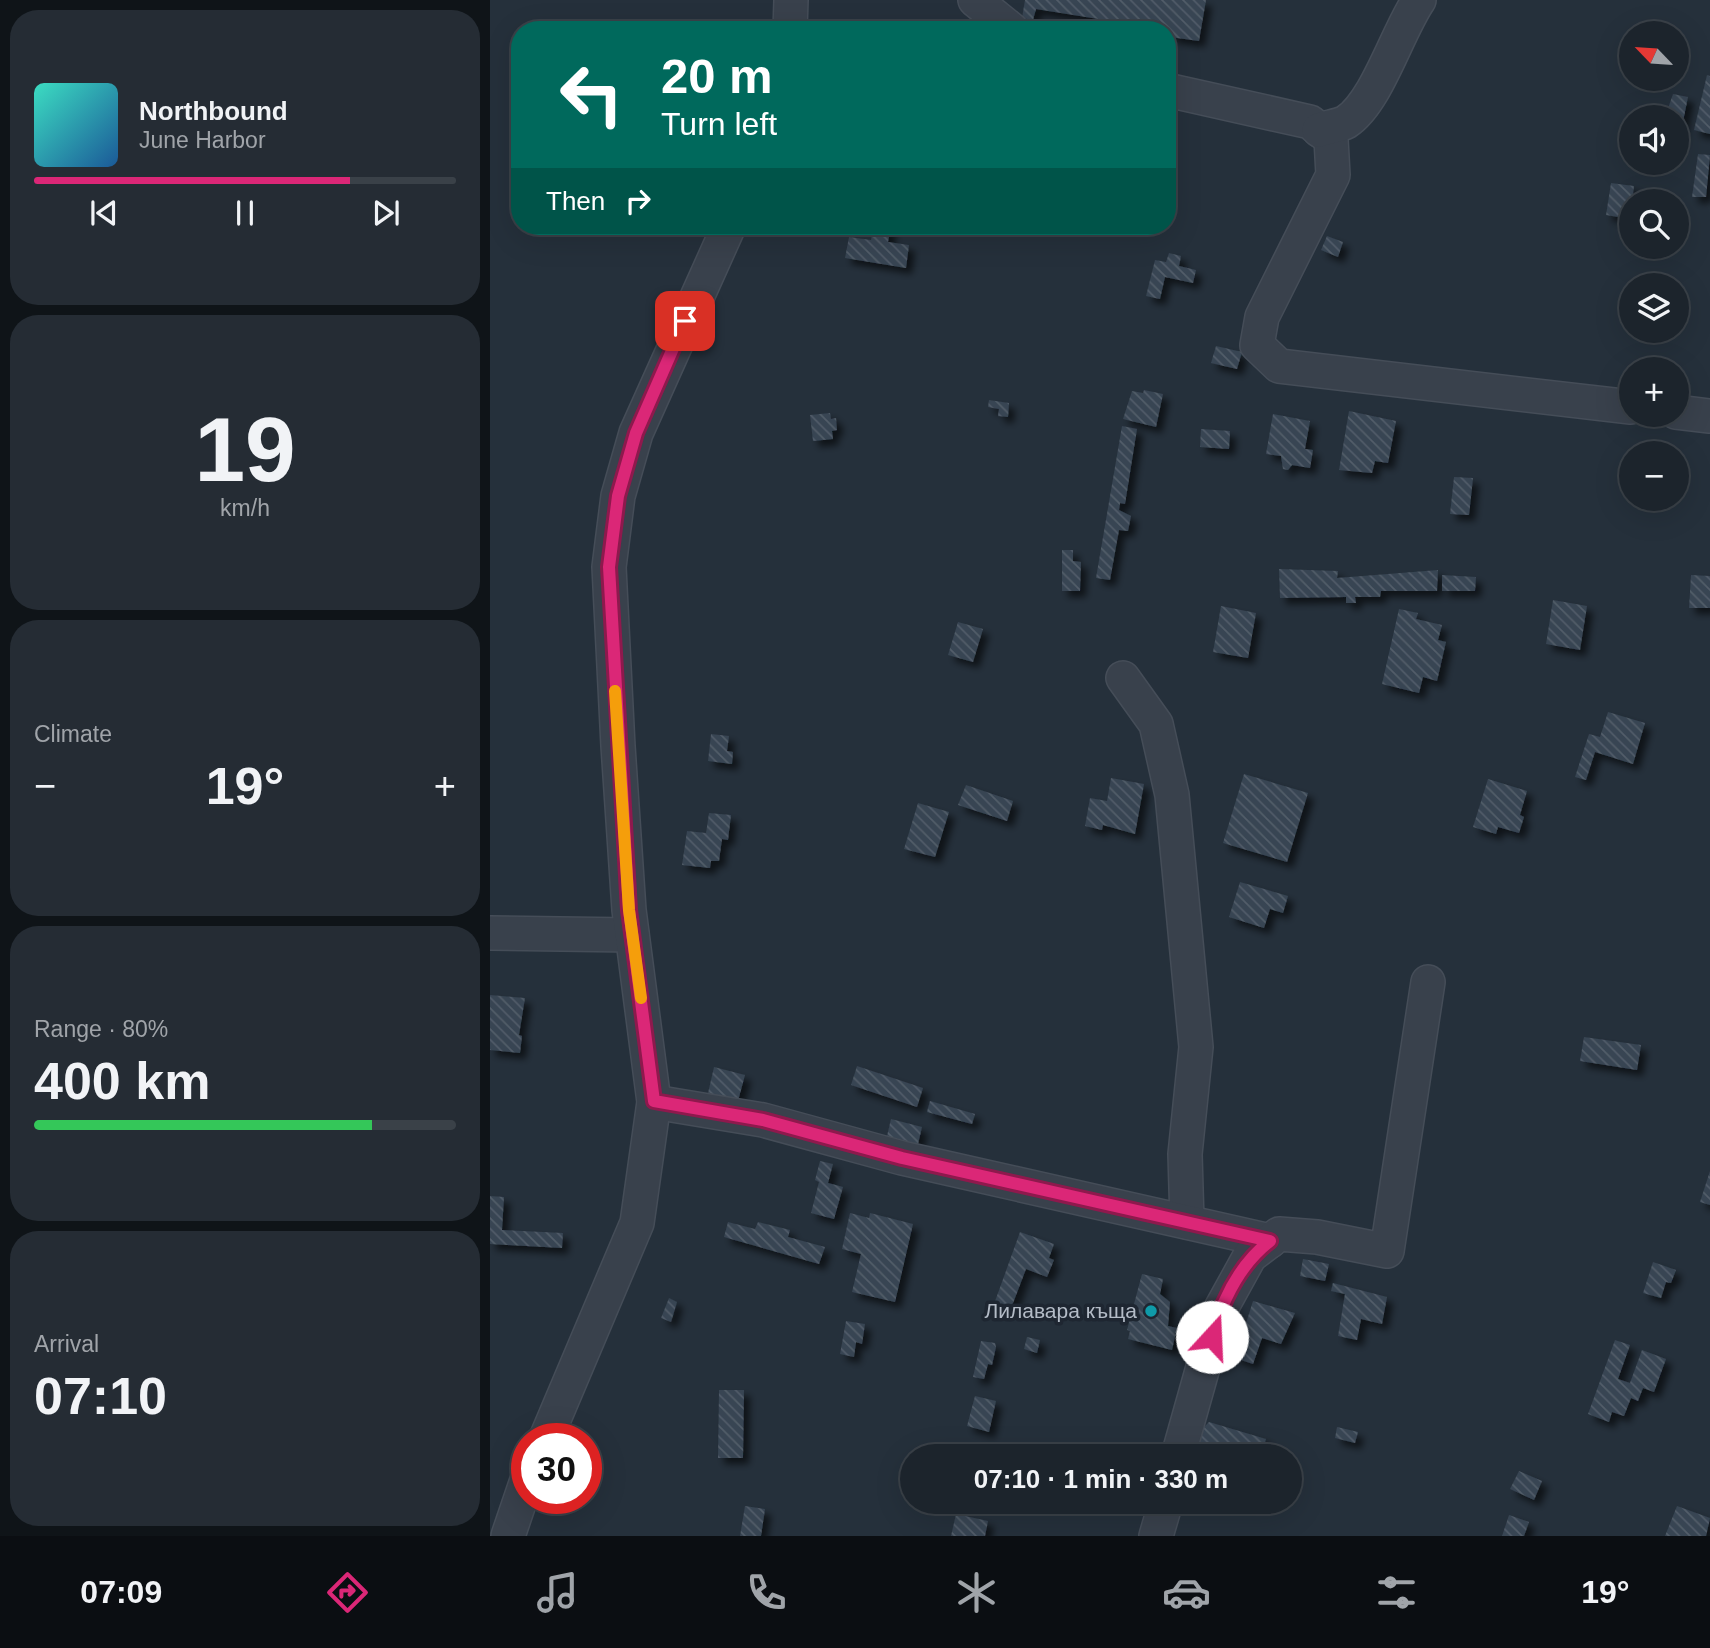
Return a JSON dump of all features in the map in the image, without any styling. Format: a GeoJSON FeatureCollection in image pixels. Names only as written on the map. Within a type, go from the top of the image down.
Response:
{"type":"FeatureCollection","features":[{"type":"Feature","properties":{"kind":"street"},"geometry":{"type":"LineString","coordinates":[[790,21],[791,0]]}},
{"type":"Feature","properties":{"kind":"street"},"geometry":{"type":"LineString","coordinates":[[975,0],[1001,21]]}},
{"type":"Feature","properties":{"kind":"street"},"geometry":{"type":"LineString","coordinates":[[1320,130],[1346,122],[1372,91],[1406,18],[1419,0]]}},
{"type":"Feature","properties":{"kind":"street"},"geometry":{"type":"LineString","coordinates":[[1176,92],[1310,122],[1331,139],[1333,175],[1262,317],[1257,345],[1279,366],[1619,406]]}},
{"type":"Feature","properties":{"kind":"street"},"geometry":{"type":"LineString","coordinates":[[552,1423],[637,1223],[654,1096],[632,935],[618,746],[609,567],[618,496],[641,420],[725,235]]}},
{"type":"Feature","properties":{"kind":"street"},"geometry":{"type":"LineString","coordinates":[[1689,414],[1710,416]]}},
{"type":"Feature","properties":{"kind":"street"},"geometry":{"type":"LineString","coordinates":[[1123,678],[1156,724],[1172,795],[1196,1047],[1185,1154],[1187,1222]]}},
{"type":"Feature","properties":{"kind":"street"},"geometry":{"type":"LineString","coordinates":[[490,933],[632,935]]}},
{"type":"Feature","properties":{"kind":"street"},"geometry":{"type":"LineString","coordinates":[[1181,1444],[1218,1314],[1250,1256],[1279,1234],[1317,1237],[1387,1251],[1428,982]]}},
{"type":"Feature","properties":{"kind":"street"},"geometry":{"type":"LineString","coordinates":[[654,1096],[763,1120],[902,1158],[1270,1241]]}},
{"type":"Feature","properties":{"kind":"street"},"geometry":{"type":"LineString","coordinates":[[508,1536],[515,1514]]}},
{"type":"Feature","properties":{"kind":"street"},"geometry":{"type":"LineString","coordinates":[[1157,1536],[1163,1514]]}},
{"type":"Feature","properties":{"kind":"building"},"geometry":{"type":"Polygon","coordinates":[[[1025,0],[1206,0],[1199,41],[1176,38],[1176,21],[1111,21],[1036,9],[1033,20],[1022,18],[1025,0]]]}},
{"type":"Feature","properties":{"kind":"building"},"geometry":{"type":"Polygon","coordinates":[[[1707,75],[1710,76],[1710,134],[1694,130],[1707,75]]]}},
{"type":"Feature","properties":{"kind":"building"},"geometry":{"type":"Polygon","coordinates":[[[1673,94],[1688,97],[1686,105],[1669,105],[1673,94]]]}},
{"type":"Feature","properties":{"kind":"building"},"geometry":{"type":"Polygon","coordinates":[[[1698,154],[1710,155],[1706,197],[1692,197],[1698,154]]]}},
{"type":"Feature","properties":{"kind":"building"},"geometry":{"type":"Polygon","coordinates":[[[1611,183],[1634,186],[1634,189],[1619,189],[1619,217],[1606,215],[1611,183]]]}},
{"type":"Feature","properties":{"kind":"building"},"geometry":{"type":"Polygon","coordinates":[[[872,235],[889,235],[888,242],[909,245],[906,268],[845,258],[849,237],[871,240],[872,235]]]}},
{"type":"Feature","properties":{"kind":"building"},"geometry":{"type":"Polygon","coordinates":[[[1327,236],[1343,242],[1338,257],[1321,250],[1327,236]]]}},
{"type":"Feature","properties":{"kind":"building"},"geometry":{"type":"Polygon","coordinates":[[[1169,253],[1181,256],[1179,266],[1196,270],[1193,283],[1165,277],[1160,299],[1146,296],[1155,260],[1166,262],[1169,253]]]}},
{"type":"Feature","properties":{"kind":"building"},"geometry":{"type":"Polygon","coordinates":[[[1216,346],[1242,352],[1237,369],[1211,363],[1216,346]]]}},
{"type":"Feature","properties":{"kind":"building"},"geometry":{"type":"Polygon","coordinates":[[[1144,390],[1163,394],[1156,427],[1123,419],[1132,391],[1143,393],[1144,390]]]}},
{"type":"Feature","properties":{"kind":"building"},"geometry":{"type":"Polygon","coordinates":[[[989,400],[1009,403],[1008,417],[998,416],[999,409],[988,407],[989,400]]]}},
{"type":"Feature","properties":{"kind":"building"},"geometry":{"type":"Polygon","coordinates":[[[1349,411],[1396,421],[1388,463],[1375,461],[1372,473],[1339,470],[1349,411]]]}},
{"type":"Feature","properties":{"kind":"building"},"geometry":{"type":"Polygon","coordinates":[[[830,413],[831,419],[836,418],[837,430],[832,431],[833,439],[813,441],[810,415],[830,413]]]}},
{"type":"Feature","properties":{"kind":"building"},"geometry":{"type":"Polygon","coordinates":[[[1273,414],[1310,421],[1305,449],[1313,450],[1310,468],[1292,465],[1288,470],[1283,469],[1281,456],[1266,454],[1273,414]]]}},
{"type":"Feature","properties":{"kind":"building"},"geometry":{"type":"Polygon","coordinates":[[[1122,426],[1137,429],[1125,504],[1120,503],[1119,510],[1131,516],[1128,531],[1119,530],[1110,580],[1096,578],[1122,426]]]}},
{"type":"Feature","properties":{"kind":"building"},"geometry":{"type":"Polygon","coordinates":[[[1201,429],[1230,431],[1229,449],[1200,447],[1201,429]]]}},
{"type":"Feature","properties":{"kind":"building"},"geometry":{"type":"Polygon","coordinates":[[[1454,477],[1473,478],[1469,515],[1450,514],[1454,477]]]}},
{"type":"Feature","properties":{"kind":"building"},"geometry":{"type":"Polygon","coordinates":[[[1062,550],[1073,550],[1073,561],[1081,562],[1080,591],[1062,591],[1062,550]]]}},
{"type":"Feature","properties":{"kind":"building"},"geometry":{"type":"Polygon","coordinates":[[[1279,569],[1338,571],[1337,578],[1438,570],[1437,591],[1381,591],[1380,597],[1355,597],[1356,603],[1346,603],[1346,597],[1280,598],[1279,569]]]}},
{"type":"Feature","properties":{"kind":"building"},"geometry":{"type":"Polygon","coordinates":[[[1442,575],[1476,577],[1475,591],[1442,591],[1442,575]]]}},
{"type":"Feature","properties":{"kind":"building"},"geometry":{"type":"Polygon","coordinates":[[[1691,575],[1710,576],[1710,608],[1689,608],[1691,575]]]}},
{"type":"Feature","properties":{"kind":"building"},"geometry":{"type":"Polygon","coordinates":[[[1553,600],[1587,606],[1580,650],[1546,644],[1553,600]]]}},
{"type":"Feature","properties":{"kind":"building"},"geometry":{"type":"Polygon","coordinates":[[[1221,606],[1256,613],[1248,658],[1213,652],[1221,606]]]}},
{"type":"Feature","properties":{"kind":"building"},"geometry":{"type":"Polygon","coordinates":[[[1399,609],[1418,613],[1416,619],[1442,625],[1438,640],[1446,642],[1437,681],[1423,677],[1419,693],[1382,684],[1399,609]]]}},
{"type":"Feature","properties":{"kind":"building"},"geometry":{"type":"Polygon","coordinates":[[[958,622],[983,629],[973,662],[948,655],[958,622]]]}},
{"type":"Feature","properties":{"kind":"building"},"geometry":{"type":"Polygon","coordinates":[[[1608,712],[1645,723],[1633,764],[1595,752],[1586,780],[1575,777],[1589,734],[1600,737],[1608,712]]]}},
{"type":"Feature","properties":{"kind":"building"},"geometry":{"type":"Polygon","coordinates":[[[711,734],[729,736],[727,751],[733,752],[732,764],[708,761],[711,734]]]}},
{"type":"Feature","properties":{"kind":"building"},"geometry":{"type":"Polygon","coordinates":[[[1244,774],[1308,793],[1287,862],[1223,843],[1244,774]]]}},
{"type":"Feature","properties":{"kind":"building"},"geometry":{"type":"Polygon","coordinates":[[[1111,778],[1144,784],[1135,834],[1103,825],[1102,830],[1085,826],[1090,798],[1107,801],[1111,778]]]}},
{"type":"Feature","properties":{"kind":"building"},"geometry":{"type":"Polygon","coordinates":[[[1488,779],[1527,791],[1520,815],[1524,817],[1519,833],[1498,827],[1496,834],[1473,827],[1488,779]]]}},
{"type":"Feature","properties":{"kind":"building"},"geometry":{"type":"Polygon","coordinates":[[[966,785],[1013,801],[1007,821],[958,805],[966,785]]]}},
{"type":"Feature","properties":{"kind":"building"},"geometry":{"type":"Polygon","coordinates":[[[918,803],[949,812],[935,857],[904,849],[918,803]]]}},
{"type":"Feature","properties":{"kind":"building"},"geometry":{"type":"Polygon","coordinates":[[[709,813],[731,815],[728,840],[722,839],[719,861],[711,861],[710,868],[682,865],[687,831],[706,833],[709,813]]]}},
{"type":"Feature","properties":{"kind":"building"},"geometry":{"type":"Polygon","coordinates":[[[1240,882],[1288,896],[1283,913],[1270,909],[1264,928],[1229,917],[1240,882]]]}},
{"type":"Feature","properties":{"kind":"building"},"geometry":{"type":"Polygon","coordinates":[[[490,995],[525,998],[519,1035],[522,1036],[520,1053],[490,1050],[490,995]]]}},
{"type":"Feature","properties":{"kind":"building"},"geometry":{"type":"Polygon","coordinates":[[[1584,1037],[1641,1045],[1637,1070],[1580,1061],[1584,1037]]]}},
{"type":"Feature","properties":{"kind":"building"},"geometry":{"type":"Polygon","coordinates":[[[857,1066],[923,1088],[917,1107],[851,1085],[857,1066]]]}},
{"type":"Feature","properties":{"kind":"building"},"geometry":{"type":"Polygon","coordinates":[[[714,1067],[745,1075],[738,1101],[708,1093],[714,1067]]]}},
{"type":"Feature","properties":{"kind":"building"},"geometry":{"type":"Polygon","coordinates":[[[930,1101],[975,1114],[972,1124],[927,1112],[930,1101]]]}},
{"type":"Feature","properties":{"kind":"building"},"geometry":{"type":"Polygon","coordinates":[[[891,1119],[922,1127],[918,1144],[887,1136],[891,1119]]]}},
{"type":"Feature","properties":{"kind":"building"},"geometry":{"type":"Polygon","coordinates":[[[820,1161],[833,1164],[828,1183],[843,1187],[834,1219],[811,1213],[819,1182],[815,1180],[820,1161]]]}},
{"type":"Feature","properties":{"kind":"building"},"geometry":{"type":"Polygon","coordinates":[[[1710,1171],[1710,1205],[1700,1202],[1710,1171]]]}},
{"type":"Feature","properties":{"kind":"building"},"geometry":{"type":"Polygon","coordinates":[[[490,1196],[504,1197],[502,1230],[563,1233],[562,1248],[490,1244],[490,1196]]]}},
{"type":"Feature","properties":{"kind":"building"},"geometry":{"type":"Polygon","coordinates":[[[850,1213],[869,1218],[870,1213],[913,1224],[895,1302],[852,1292],[861,1254],[842,1249],[850,1213]]]}},
{"type":"Feature","properties":{"kind":"building"},"geometry":{"type":"Polygon","coordinates":[[[728,1222],[755,1229],[758,1222],[790,1230],[788,1237],[825,1247],[819,1264],[724,1237],[728,1222]]]}},
{"type":"Feature","properties":{"kind":"building"},"geometry":{"type":"Polygon","coordinates":[[[1020,1232],[1054,1244],[1049,1258],[1054,1260],[1047,1277],[1026,1269],[1010,1311],[994,1304],[1020,1232]]]}},
{"type":"Feature","properties":{"kind":"building"},"geometry":{"type":"Polygon","coordinates":[[[1303,1259],[1329,1264],[1325,1281],[1300,1276],[1303,1259]]]}},
{"type":"Feature","properties":{"kind":"building"},"geometry":{"type":"Polygon","coordinates":[[[1653,1262],[1676,1270],[1671,1283],[1666,1282],[1661,1298],[1643,1293],[1653,1262]]]}},
{"type":"Feature","properties":{"kind":"building","name":"Лилавара къща"},"geometry":{"type":"Polygon","coordinates":[[[1142,1274],[1163,1279],[1160,1294],[1170,1302],[1168,1326],[1177,1328],[1172,1350],[1128,1339],[1130,1331],[1127,1330],[1142,1274]]]}},
{"type":"Feature","properties":{"kind":"building"},"geometry":{"type":"Polygon","coordinates":[[[1333,1283],[1387,1297],[1382,1324],[1361,1319],[1357,1340],[1338,1336],[1345,1294],[1331,1291],[1333,1283]]]}},
{"type":"Feature","properties":{"kind":"building"},"geometry":{"type":"Polygon","coordinates":[[[669,1298],[677,1302],[671,1322],[661,1318],[669,1298]]]}},
{"type":"Feature","properties":{"kind":"building"},"geometry":{"type":"Polygon","coordinates":[[[1253,1301],[1295,1313],[1281,1344],[1262,1338],[1253,1364],[1235,1358],[1253,1301]]]}},
{"type":"Feature","properties":{"kind":"building"},"geometry":{"type":"Polygon","coordinates":[[[846,1321],[865,1324],[862,1344],[856,1342],[854,1357],[840,1354],[846,1321]]]}},
{"type":"Feature","properties":{"kind":"building"},"geometry":{"type":"Polygon","coordinates":[[[1027,1337],[1040,1340],[1037,1353],[1024,1349],[1027,1337]]]}},
{"type":"Feature","properties":{"kind":"building"},"geometry":{"type":"Polygon","coordinates":[[[1615,1340],[1630,1345],[1618,1379],[1630,1383],[1642,1350],[1666,1359],[1654,1392],[1643,1388],[1638,1401],[1631,1398],[1624,1416],[1612,1412],[1609,1422],[1588,1414],[1615,1340]]]}},
{"type":"Feature","properties":{"kind":"building"},"geometry":{"type":"Polygon","coordinates":[[[981,1341],[995,1343],[996,1347],[992,1365],[988,1364],[984,1379],[973,1377],[981,1341]]]}},
{"type":"Feature","properties":{"kind":"building"},"geometry":{"type":"Polygon","coordinates":[[[719,1390],[744,1390],[743,1458],[718,1458],[719,1390]]]}},
{"type":"Feature","properties":{"kind":"building"},"geometry":{"type":"Polygon","coordinates":[[[975,1396],[996,1401],[989,1432],[967,1426],[975,1396]]]}},
{"type":"Feature","properties":{"kind":"building"},"geometry":{"type":"Polygon","coordinates":[[[1209,1422],[1266,1439],[1265,1444],[1198,1444],[1202,1429],[1209,1422]]]}},
{"type":"Feature","properties":{"kind":"building"},"geometry":{"type":"Polygon","coordinates":[[[1337,1427],[1358,1432],[1355,1443],[1335,1438],[1337,1427]]]}},
{"type":"Feature","properties":{"kind":"building"},"geometry":{"type":"Polygon","coordinates":[[[1519,1471],[1542,1481],[1534,1500],[1510,1489],[1519,1471]]]}},
{"type":"Feature","properties":{"kind":"building"},"geometry":{"type":"Polygon","coordinates":[[[745,1506],[765,1509],[761,1536],[740,1536],[745,1506]]]}},
{"type":"Feature","properties":{"kind":"building"},"geometry":{"type":"Polygon","coordinates":[[[1677,1506],[1710,1518],[1706,1536],[1665,1536],[1677,1506]]]}},
{"type":"Feature","properties":{"kind":"building"},"geometry":{"type":"Polygon","coordinates":[[[956,1514],[988,1521],[985,1536],[951,1536],[956,1514]]]}},
{"type":"Feature","properties":{"kind":"building"},"geometry":{"type":"Polygon","coordinates":[[[1509,1515],[1529,1522],[1524,1536],[1502,1536],[1509,1515]]]}},
{"type":"Feature","properties":{"kind":"slow traffic"},"geometry":{"type":"LineString","coordinates":[[615,691],[629,910],[641,998]]}},
{"type":"Feature","properties":{"kind":"place","name":"Лилавара къща"},"geometry":{"type":"Point","coordinates":[1151,1311]}},
{"type":"Feature","properties":{"kind":"route"},"geometry":{"type":"LineString","coordinates":[[685,321],[636,433],[618,496],[609,567],[629,910],[654,1101],[763,1120],[902,1158],[1270,1241],[1250,1256],[1218,1314],[1212,1337]]}}]}
